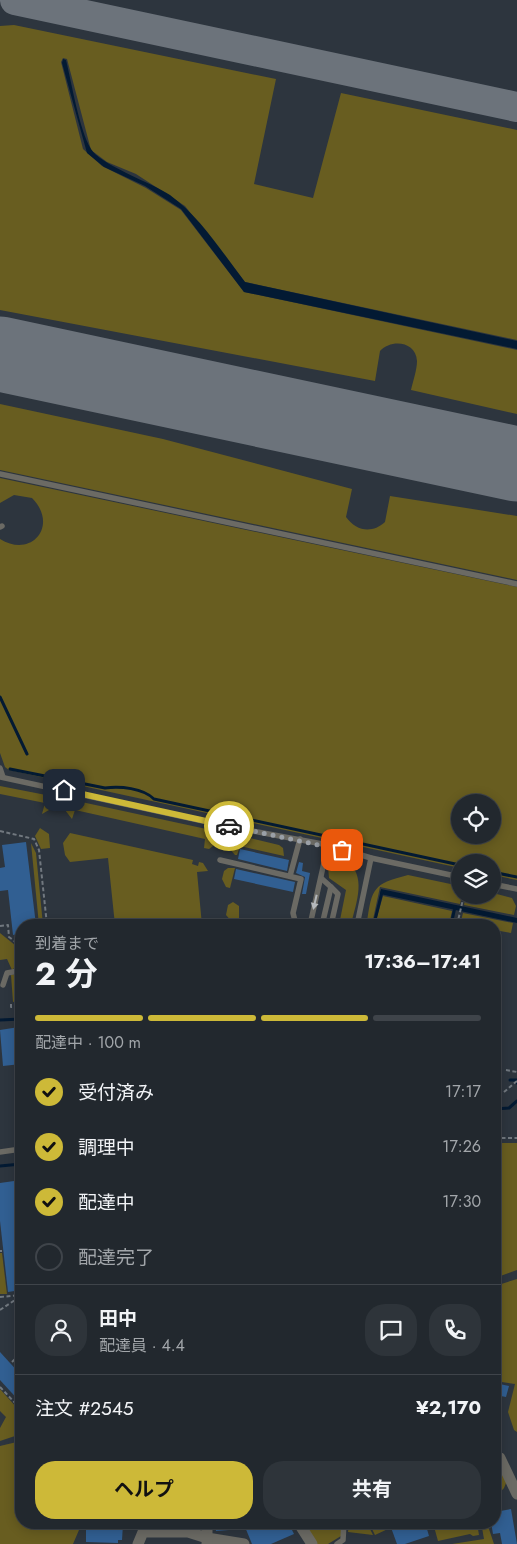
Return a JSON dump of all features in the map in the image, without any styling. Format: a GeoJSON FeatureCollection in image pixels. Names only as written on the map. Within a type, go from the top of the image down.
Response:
{"type":"FeatureCollection","features":[{"type":"Feature","properties":{"kind":"street"},"geometry":{"type":"LineString","coordinates":[[501,1460],[517,1494]]}},
{"type":"Feature","properties":{"kind":"street"},"geometry":{"type":"LineString","coordinates":[[302,1529],[312,1544]]}},
{"type":"Feature","properties":{"kind":"street"},"geometry":{"type":"LineString","coordinates":[[138,1544],[142,1532],[188,1532],[207,1541],[244,1544]]}},
{"type":"Feature","properties":{"kind":"lane"},"geometry":{"type":"LineString","coordinates":[[0,474],[517,584]]}},
{"type":"Feature","properties":{"kind":"lane"},"geometry":{"type":"LineString","coordinates":[[0,768],[2,777],[226,826],[328,845],[371,858],[451,875]]}},
{"type":"Feature","properties":{"kind":"lane"},"geometry":{"type":"LineString","coordinates":[[290,876],[300,839]]}},
{"type":"Feature","properties":{"kind":"lane"},"geometry":{"type":"LineString","coordinates":[[311,919],[328,845]]}},
{"type":"Feature","properties":{"kind":"lane"},"geometry":{"type":"LineString","coordinates":[[358,919],[371,858]]}},
{"type":"Feature","properties":{"kind":"lane"},"geometry":{"type":"LineString","coordinates":[[220,860],[301,879],[293,913],[294,919]]}},
{"type":"Feature","properties":{"kind":"lane"},"geometry":{"type":"LineString","coordinates":[[320,878],[338,894],[332,919]]}},
{"type":"Feature","properties":{"kind":"lane"},"geometry":{"type":"LineString","coordinates":[[501,886],[517,889]]}},
{"type":"Feature","properties":{"kind":"lane"},"geometry":{"type":"LineString","coordinates":[[323,919],[331,887]]}},
{"type":"Feature","properties":{"kind":"lane"},"geometry":{"type":"LineString","coordinates":[[3,985],[7,973],[15,972]]}},
{"type":"Feature","properties":{"kind":"lane"},"geometry":{"type":"LineString","coordinates":[[0,1152],[15,1150]]}},
{"type":"Feature","properties":{"kind":"lane"},"geometry":{"type":"LineString","coordinates":[[337,1544],[343,1540],[344,1529]]}},
{"type":"Feature","properties":{"kind":"path"},"geometry":{"type":"LineString","coordinates":[[0,831],[34,839],[39,850],[47,919]]}},
{"type":"Feature","properties":{"kind":"path"},"geometry":{"type":"LineString","coordinates":[[458,919],[462,904]]}},
{"type":"Feature","properties":{"kind":"path"},"geometry":{"type":"LineString","coordinates":[[0,926],[8,925],[10,937],[15,941]]}},
{"type":"Feature","properties":{"kind":"path"},"geometry":{"type":"LineString","coordinates":[[11,1004],[11,1007],[15,1007]]}},
{"type":"Feature","properties":{"kind":"path"},"geometry":{"type":"LineString","coordinates":[[506,1070],[517,1072]]}},
{"type":"Feature","properties":{"kind":"path"},"geometry":{"type":"LineString","coordinates":[[504,1092],[516,1081]]}},
{"type":"Feature","properties":{"kind":"path"},"geometry":{"type":"LineString","coordinates":[[501,1138],[517,1138]]}},
{"type":"Feature","properties":{"kind":"path"},"geometry":{"type":"LineString","coordinates":[[0,1297],[15,1296]]}},
{"type":"Feature","properties":{"kind":"path"},"geometry":{"type":"LineString","coordinates":[[0,1310],[15,1299]]}},
{"type":"Feature","properties":{"kind":"path"},"geometry":{"type":"LineString","coordinates":[[12,1362],[15,1359]]}},
{"type":"Feature","properties":{"kind":"path"},"geometry":{"type":"LineString","coordinates":[[0,1387],[15,1403]]}},
{"type":"Feature","properties":{"kind":"shaded area"},"geometry":{"type":"Polygon","coordinates":[[[14,25],[276,79],[254,184],[313,198],[341,93],[517,130],[517,340],[245,282],[185,206],[136,174],[107,162],[91,150],[67,59],[63,58],[61,62],[83,149],[102,166],[146,188],[181,210],[244,292],[517,350],[517,414],[411,390],[416,372],[416,354],[408,346],[402,344],[390,345],[380,351],[375,381],[0,310],[0,26],[14,25]]]}},
{"type":"Feature","properties":{"kind":"shaded area"},"geometry":{"type":"Polygon","coordinates":[[[0,404],[163,439],[352,489],[346,517],[359,528],[375,528],[385,522],[390,496],[517,516],[517,580],[0,470],[0,404]]]}},
{"type":"Feature","properties":{"kind":"shaded area"},"geometry":{"type":"Polygon","coordinates":[[[0,478],[517,587],[517,880],[501,877],[501,854],[451,854],[451,866],[9,770],[5,767],[0,753],[0,539],[12,544],[22,545],[31,542],[38,536],[42,528],[43,519],[40,508],[32,498],[14,495],[0,503],[0,478]]]}},
{"type":"Feature","properties":{"kind":"shaded area"},"geometry":{"type":"Polygon","coordinates":[[[0,786],[46,795],[51,802],[49,810],[42,814],[45,803],[0,794],[0,786]]]}},
{"type":"Feature","properties":{"kind":"shaded area"},"geometry":{"type":"Polygon","coordinates":[[[77,801],[211,830],[217,838],[217,843],[209,849],[204,848],[205,839],[75,810],[72,819],[65,810],[71,802],[77,801]]]}},
{"type":"Feature","properties":{"kind":"shaded area"},"geometry":{"type":"Polygon","coordinates":[[[40,828],[49,834],[50,848],[41,849],[35,836],[40,828]]]}},
{"type":"Feature","properties":{"kind":"shaded area"},"geometry":{"type":"Polygon","coordinates":[[[70,833],[193,860],[192,864],[198,866],[199,862],[203,863],[208,871],[197,872],[201,919],[114,919],[108,858],[70,862],[65,855],[63,843],[70,833]]]}},
{"type":"Feature","properties":{"kind":"shaded area"},"geometry":{"type":"Polygon","coordinates":[[[242,836],[279,845],[283,848],[284,856],[240,846],[237,855],[235,855],[229,848],[232,838],[242,836]]]}},
{"type":"Feature","properties":{"kind":"shaded area"},"geometry":{"type":"Polygon","coordinates":[[[31,843],[36,853],[42,919],[38,919],[31,843]]]}},
{"type":"Feature","properties":{"kind":"shaded area"},"geometry":{"type":"Polygon","coordinates":[[[334,858],[345,859],[356,873],[358,890],[352,919],[340,919],[346,890],[329,878],[328,867],[334,858]]]}},
{"type":"Feature","properties":{"kind":"shaded area"},"geometry":{"type":"Polygon","coordinates":[[[228,868],[235,868],[230,888],[226,887],[222,879],[224,871],[228,868]]]}},
{"type":"Feature","properties":{"kind":"shaded area"},"geometry":{"type":"Polygon","coordinates":[[[408,875],[451,884],[451,902],[380,887],[373,919],[368,919],[376,889],[388,881],[408,875]]]}},
{"type":"Feature","properties":{"kind":"shaded area"},"geometry":{"type":"Polygon","coordinates":[[[501,895],[512,898],[516,906],[514,915],[464,905],[501,904],[501,895]]]}},
{"type":"Feature","properties":{"kind":"shaded area"},"geometry":{"type":"Polygon","coordinates":[[[383,896],[452,911],[450,919],[376,919],[383,896]]]}},
{"type":"Feature","properties":{"kind":"shaded area"},"geometry":{"type":"Polygon","coordinates":[[[233,902],[239,906],[239,919],[230,919],[226,915],[228,905],[233,902]]]}},
{"type":"Feature","properties":{"kind":"shaded area"},"geometry":{"type":"Polygon","coordinates":[[[463,913],[493,919],[462,919],[463,913]]]}},
{"type":"Feature","properties":{"kind":"shaded area"},"geometry":{"type":"Polygon","coordinates":[[[501,921],[513,923],[511,933],[501,931],[501,921]]]}},
{"type":"Feature","properties":{"kind":"shaded area"},"geometry":{"type":"Polygon","coordinates":[[[0,933],[15,945],[15,967],[12,970],[7,959],[0,960],[0,933]]]}},
{"type":"Feature","properties":{"kind":"shaded area"},"geometry":{"type":"Polygon","coordinates":[[[15,974],[15,1002],[13,1002],[11,975],[15,974]]]}},
{"type":"Feature","properties":{"kind":"shaded area"},"geometry":{"type":"Polygon","coordinates":[[[501,1143],[517,1143],[517,1270],[501,1276],[501,1143]]]}},
{"type":"Feature","properties":{"kind":"shaded area"},"geometry":{"type":"Polygon","coordinates":[[[0,1253],[2,1253],[7,1294],[0,1294],[0,1253]]]}},
{"type":"Feature","properties":{"kind":"shaded area"},"geometry":{"type":"Polygon","coordinates":[[[517,1279],[517,1432],[514,1430],[508,1412],[515,1384],[501,1382],[501,1284],[517,1279]]]}},
{"type":"Feature","properties":{"kind":"shaded area"},"geometry":{"type":"Polygon","coordinates":[[[0,1389],[15,1406],[15,1436],[0,1441],[0,1428],[6,1417],[0,1411],[0,1389]]]}},
{"type":"Feature","properties":{"kind":"shaded area"},"geometry":{"type":"Polygon","coordinates":[[[15,1442],[15,1529],[79,1529],[73,1544],[0,1544],[0,1446],[15,1442]]]}},
{"type":"Feature","properties":{"kind":"shaded area"},"geometry":{"type":"Polygon","coordinates":[[[501,1466],[508,1478],[501,1491],[501,1466]]]}},
{"type":"Feature","properties":{"kind":"shaded area"},"geometry":{"type":"Polygon","coordinates":[[[307,1529],[341,1529],[341,1536],[328,1544],[316,1544],[307,1529]]]}},
{"type":"Feature","properties":{"kind":"shaded area"},"geometry":{"type":"Polygon","coordinates":[[[348,1529],[370,1529],[373,1535],[348,1532],[348,1529]]]}},
{"type":"Feature","properties":{"kind":"shaded area"},"geometry":{"type":"Polygon","coordinates":[[[372,1529],[388,1529],[375,1535],[372,1529]]]}},
{"type":"Feature","properties":{"kind":"shaded area"},"geometry":{"type":"Polygon","coordinates":[[[435,1529],[478,1529],[479,1535],[473,1536],[470,1534],[438,1541],[435,1529]]]}},
{"type":"Feature","properties":{"kind":"shaded area"},"geometry":{"type":"Polygon","coordinates":[[[482,1529],[489,1529],[494,1544],[452,1544],[484,1539],[482,1529]]]}},
{"type":"Feature","properties":{"kind":"water"},"geometry":{"type":"Polygon","coordinates":[[[63,59],[66,60],[79,118],[91,149],[104,161],[162,190],[181,204],[192,214],[245,282],[517,341],[517,349],[244,292],[181,209],[145,186],[104,167],[87,153],[62,63],[63,59]]]}},
{"type":"Feature","properties":{"kind":"water"},"geometry":{"type":"Polygon","coordinates":[[[381,889],[517,918],[517,923],[380,894],[381,889]]]}},
{"type":"Feature","properties":{"kind":"building"},"geometry":{"type":"Polygon","coordinates":[[[26,842],[35,919],[15,919],[15,935],[13,935],[8,890],[0,891],[0,868],[5,867],[2,845],[26,842]]]}},
{"type":"Feature","properties":{"kind":"building"},"geometry":{"type":"Polygon","coordinates":[[[240,849],[289,860],[287,871],[238,859],[240,849]]]}},
{"type":"Feature","properties":{"kind":"building"},"geometry":{"type":"Polygon","coordinates":[[[299,862],[303,863],[302,871],[310,873],[306,894],[302,894],[305,877],[296,873],[299,862]]]}},
{"type":"Feature","properties":{"kind":"building"},"geometry":{"type":"Polygon","coordinates":[[[236,869],[295,882],[293,892],[234,879],[236,869]]]}},
{"type":"Feature","properties":{"kind":"building"},"geometry":{"type":"Polygon","coordinates":[[[15,1028],[15,1065],[3,1066],[0,1030],[15,1028]]]}},
{"type":"Feature","properties":{"kind":"building"},"geometry":{"type":"Polygon","coordinates":[[[14,1181],[15,1190],[15,1291],[8,1292],[0,1221],[0,1183],[14,1181]]]}},
{"type":"Feature","properties":{"kind":"building"},"geometry":{"type":"Polygon","coordinates":[[[0,1352],[15,1368],[15,1396],[0,1380],[0,1352]]]}},
{"type":"Feature","properties":{"kind":"building"},"geometry":{"type":"Polygon","coordinates":[[[501,1384],[509,1386],[506,1397],[501,1396],[501,1384]]]}},
{"type":"Feature","properties":{"kind":"building"},"geometry":{"type":"Polygon","coordinates":[[[511,1509],[517,1544],[502,1544],[500,1533],[493,1534],[492,1529],[501,1529],[501,1511],[511,1509]]]}},
{"type":"Feature","properties":{"kind":"building"},"geometry":{"type":"Polygon","coordinates":[[[86,1529],[123,1529],[122,1540],[118,1540],[118,1543],[86,1542],[86,1529]]]}},
{"type":"Feature","properties":{"kind":"building"},"geometry":{"type":"Polygon","coordinates":[[[216,1529],[242,1529],[216,1531],[216,1529]]]}},
{"type":"Feature","properties":{"kind":"building"},"geometry":{"type":"Polygon","coordinates":[[[246,1529],[292,1529],[294,1534],[271,1544],[252,1544],[246,1529]]]}},
{"type":"Feature","properties":{"kind":"building"},"geometry":{"type":"Polygon","coordinates":[[[392,1529],[427,1529],[429,1536],[405,1544],[397,1544],[392,1529]]]}},
{"type":"Feature","properties":{"kind":"waterway"},"geometry":{"type":"LineString","coordinates":[[0,697],[27,754]]}},
{"type":"Feature","properties":{"kind":"waterway"},"geometry":{"type":"LineString","coordinates":[[10,769],[105,788],[117,787],[138,790],[154,799],[451,863]]}},
{"type":"Feature","properties":{"kind":"waterway"},"geometry":{"type":"LineString","coordinates":[[501,874],[517,877]]}},
{"type":"Feature","properties":{"kind":"waterway"},"geometry":{"type":"LineString","coordinates":[[375,919],[382,892]]}},
{"type":"Feature","properties":{"kind":"waterway"},"geometry":{"type":"LineString","coordinates":[[452,919],[455,907]]}},
{"type":"Feature","properties":{"kind":"waterway"},"geometry":{"type":"LineString","coordinates":[[0,1020],[15,1019]]}},
{"type":"Feature","properties":{"kind":"waterway"},"geometry":{"type":"LineString","coordinates":[[510,1080],[517,1080],[517,1083]]}},
{"type":"Feature","properties":{"kind":"waterway"},"geometry":{"type":"LineString","coordinates":[[501,1109],[509,1108],[517,1101]]}},
{"type":"Feature","properties":{"kind":"waterway"},"geometry":{"type":"LineString","coordinates":[[0,1166],[15,1165]]}},
{"type":"Feature","properties":{"kind":"taxiway"},"geometry":{"type":"LineString","coordinates":[[15,0],[517,107]]}},
{"type":"Feature","properties":{"kind":"runway"},"geometry":{"type":"LineString","coordinates":[[0,354],[517,464]]}},
{"type":"Feature","properties":{"kind":"way so far"},"geometry":{"type":"LineString","coordinates":[[229,826],[300,839],[342,850]]}},
{"type":"Feature","properties":{"kind":"route"},"geometry":{"type":"LineString","coordinates":[[64,790],[229,826]]}}]}
